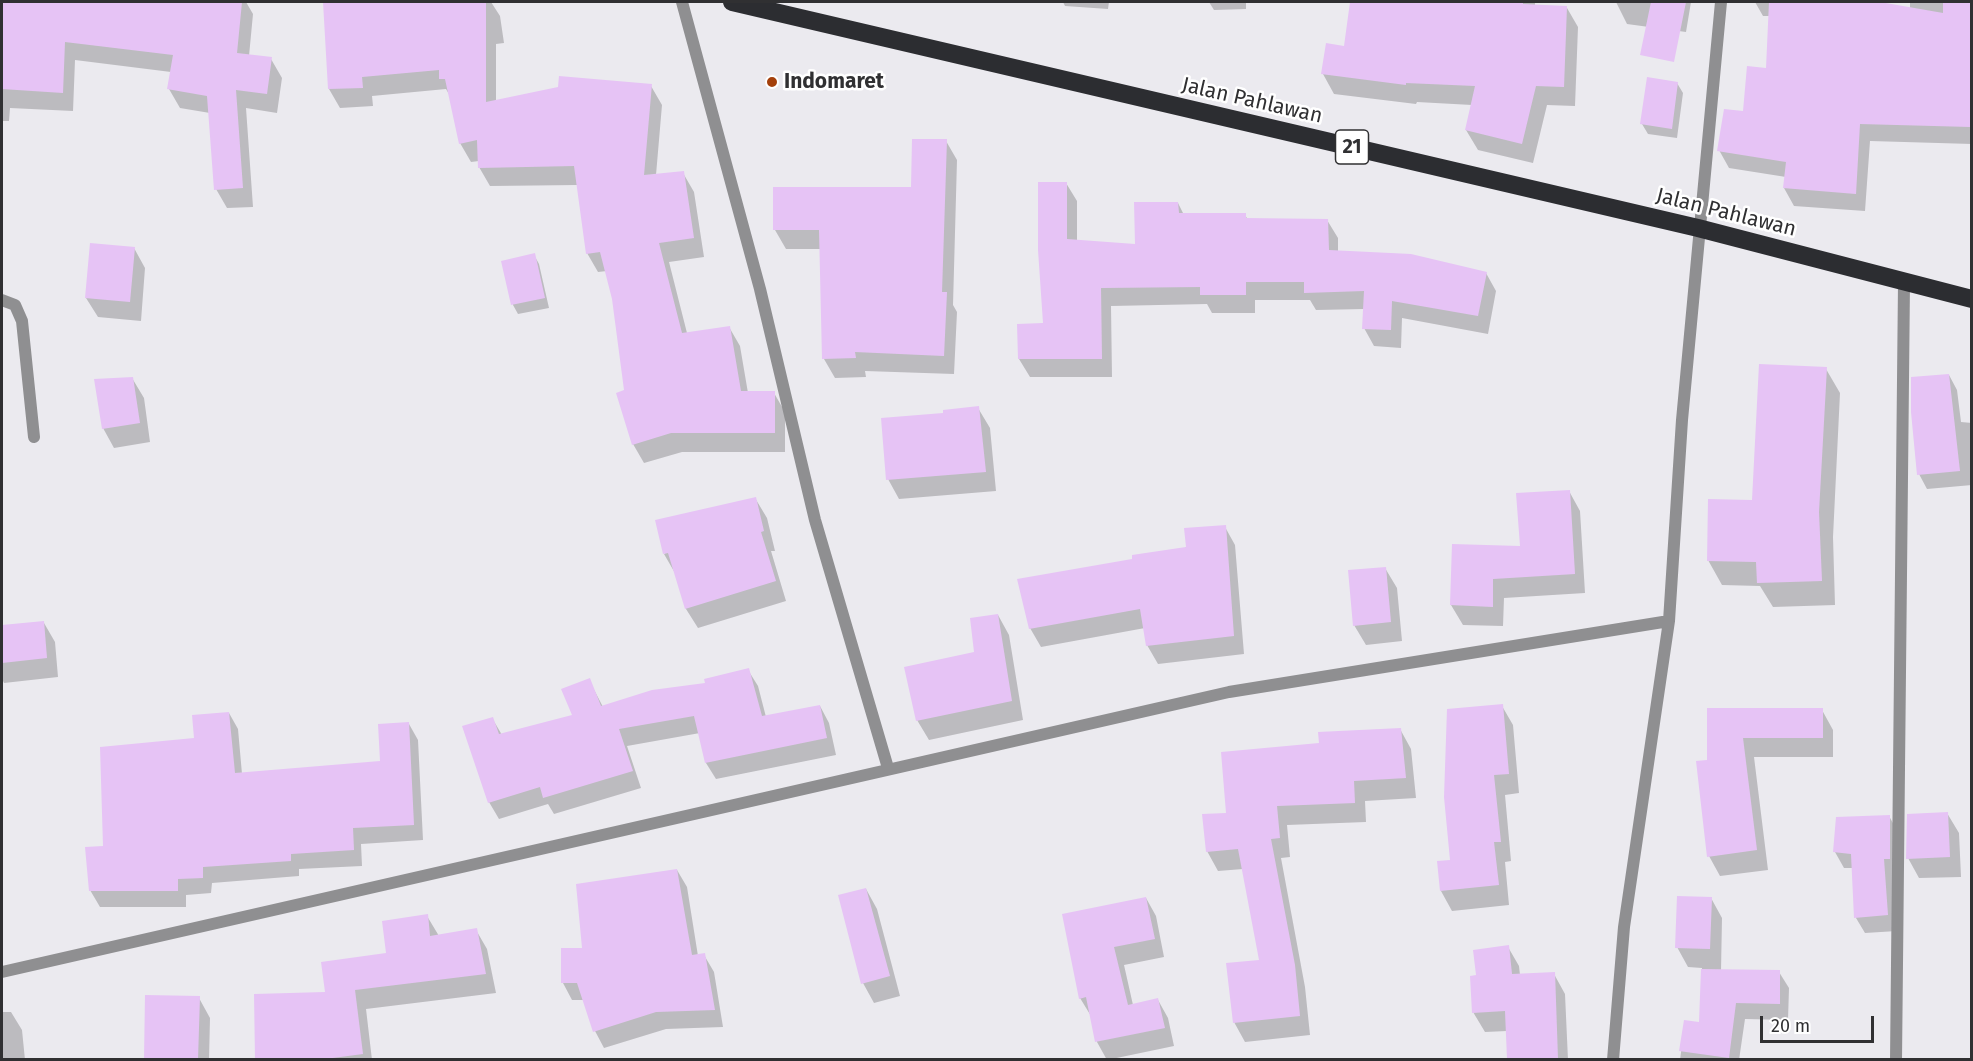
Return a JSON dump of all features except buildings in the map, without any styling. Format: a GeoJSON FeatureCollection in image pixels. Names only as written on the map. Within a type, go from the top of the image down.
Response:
{"type":"FeatureCollection","features":[{"type":"Feature","properties":{"kind":"highway","name":"Jalan Pahlawan"},"geometry":{"type":"LineString","coordinates":[[732,2],[1698,228],[1971,299]]}},
{"type":"Feature","properties":{"kind":"street"},"geometry":{"type":"LineString","coordinates":[[682,2],[760,289],[815,519],[888,768]]}},
{"type":"Feature","properties":{"kind":"street"},"geometry":{"type":"LineString","coordinates":[[1613,1059],[1624,927],[1669,621],[1698,228],[1721,2]]}},
{"type":"Feature","properties":{"kind":"street"},"geometry":{"type":"LineString","coordinates":[[1896,1059],[1904,283]]}},
{"type":"Feature","properties":{"kind":"street"},"geometry":{"type":"LineString","coordinates":[[2,300],[15,305],[22,321],[34,437]]}},
{"type":"Feature","properties":{"kind":"street"},"geometry":{"type":"LineString","coordinates":[[2,972],[1229,692],[1669,621]]}},
{"type":"Feature","properties":{"kind":"place","name":"Indomaret"},"geometry":{"type":"Point","coordinates":[772,82]}}]}
